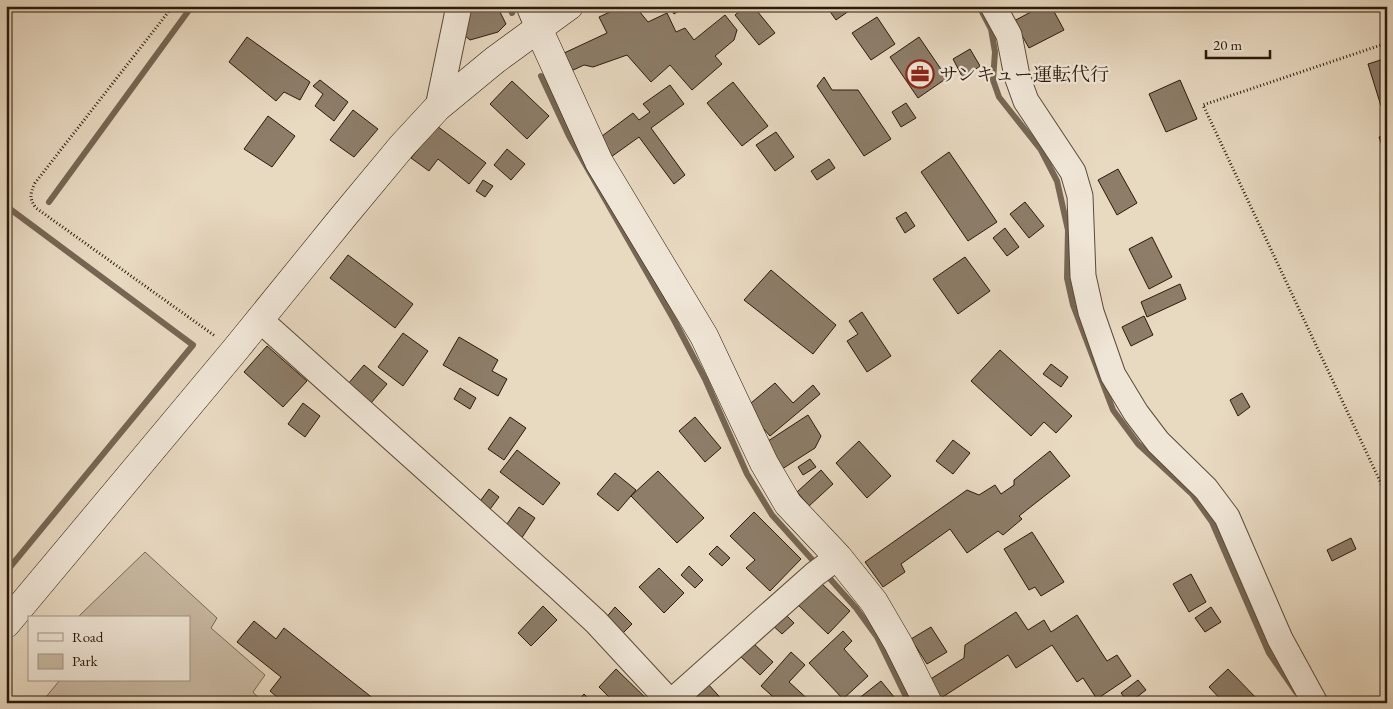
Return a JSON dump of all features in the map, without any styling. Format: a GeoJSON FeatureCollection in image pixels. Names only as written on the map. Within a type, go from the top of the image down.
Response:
{"type":"FeatureCollection","features":[{"type":"Feature","properties":{"kind":"street"},"geometry":{"type":"LineString","coordinates":[[438,107],[459,6]]}},
{"type":"Feature","properties":{"kind":"street"},"geometry":{"type":"LineString","coordinates":[[6,624],[235,350],[402,146],[438,107],[494,60],[534,17],[568,6]]}},
{"type":"Feature","properties":{"kind":"street"},"geometry":{"type":"LineString","coordinates":[[993,6],[1010,35],[1017,76],[1026,101],[1073,172],[1080,196],[1082,276],[1090,312],[1114,375],[1136,413],[1158,442],[1206,489],[1227,517],[1280,638],[1315,703]]}},
{"type":"Feature","properties":{"kind":"street"},"geometry":{"type":"LineString","coordinates":[[534,17],[599,162],[704,336],[764,463],[827,565],[874,602],[898,643],[928,703]]}},
{"type":"Feature","properties":{"kind":"street"},"geometry":{"type":"LineString","coordinates":[[260,319],[596,622],[671,703],[827,565]]}},
{"type":"Feature","properties":{"kind":"path"},"geometry":{"type":"LineString","coordinates":[[173,6],[35,183],[31,191],[31,201],[36,208],[235,350]]}},
{"type":"Feature","properties":{"kind":"path"},"geometry":{"type":"LineString","coordinates":[[1387,43],[1203,106],[1387,496]]}},
{"type":"Feature","properties":{"kind":"green space"},"geometry":{"type":"Polygon","coordinates":[[[145,552],[217,618],[211,628],[265,675],[253,692],[263,703],[41,703],[58,682],[190,682],[190,616],[79,616],[145,552]]]}},
{"type":"Feature","properties":{"kind":"building"},"geometry":{"type":"Polygon","coordinates":[[[466,6],[497,6],[506,24],[498,32],[470,40],[459,31],[466,6]]]}},
{"type":"Feature","properties":{"kind":"building"},"geometry":{"type":"Polygon","coordinates":[[[623,6],[635,6],[648,22],[667,13],[676,32],[685,28],[694,40],[725,15],[737,30],[734,40],[715,56],[722,64],[692,90],[670,65],[651,82],[627,55],[593,67],[584,65],[571,71],[562,54],[607,33],[599,17],[623,6]]]}},
{"type":"Feature","properties":{"kind":"building"},"geometry":{"type":"Polygon","coordinates":[[[669,6],[686,6],[674,14],[669,6]]]}},
{"type":"Feature","properties":{"kind":"building"},"geometry":{"type":"Polygon","coordinates":[[[746,6],[753,6],[775,33],[759,45],[735,15],[746,6]]]}},
{"type":"Feature","properties":{"kind":"building"},"geometry":{"type":"Polygon","coordinates":[[[826,6],[856,6],[836,20],[826,6]]]}},
{"type":"Feature","properties":{"kind":"building"},"geometry":{"type":"Polygon","coordinates":[[[1042,6],[1051,6],[1064,30],[1029,48],[1014,21],[1042,6]]]}},
{"type":"Feature","properties":{"kind":"building"},"geometry":{"type":"Polygon","coordinates":[[[877,17],[895,44],[871,60],[852,33],[877,17]]]}},
{"type":"Feature","properties":{"kind":"building"},"geometry":{"type":"Polygon","coordinates":[[[247,37],[310,82],[300,100],[284,92],[276,101],[229,62],[247,37]]]}},
{"type":"Feature","properties":{"kind":"building"},"geometry":{"type":"Polygon","coordinates":[[[919,37],[947,78],[918,98],[890,57],[919,37]]]}},
{"type":"Feature","properties":{"kind":"building"},"geometry":{"type":"Polygon","coordinates":[[[970,49],[980,66],[963,78],[953,59],[970,49]]]}},
{"type":"Feature","properties":{"kind":"building"},"geometry":{"type":"Polygon","coordinates":[[[1387,58],[1387,104],[1381,106],[1368,64],[1387,58]]]}},
{"type":"Feature","properties":{"kind":"building"},"geometry":{"type":"Polygon","coordinates":[[[824,77],[832,90],[858,90],[891,139],[864,156],[817,86],[824,77]]]}},
{"type":"Feature","properties":{"kind":"building"},"geometry":{"type":"Polygon","coordinates":[[[320,80],[348,102],[334,121],[315,106],[323,94],[313,86],[320,80]]]}},
{"type":"Feature","properties":{"kind":"building"},"geometry":{"type":"Polygon","coordinates":[[[1180,80],[1197,119],[1166,132],[1149,94],[1180,80]]]}},
{"type":"Feature","properties":{"kind":"building"},"geometry":{"type":"Polygon","coordinates":[[[512,81],[549,116],[527,139],[490,104],[512,81]]]}},
{"type":"Feature","properties":{"kind":"building"},"geometry":{"type":"Polygon","coordinates":[[[733,82],[768,126],[742,146],[707,103],[733,82]]]}},
{"type":"Feature","properties":{"kind":"building"},"geometry":{"type":"Polygon","coordinates":[[[670,85],[684,104],[651,128],[685,175],[674,184],[639,137],[611,157],[598,139],[633,113],[639,120],[650,112],[643,104],[670,85]]]}},
{"type":"Feature","properties":{"kind":"building"},"geometry":{"type":"Polygon","coordinates":[[[906,103],[916,118],[901,127],[892,112],[906,103]]]}},
{"type":"Feature","properties":{"kind":"building"},"geometry":{"type":"Polygon","coordinates":[[[353,110],[378,129],[354,157],[330,140],[353,110]]]}},
{"type":"Feature","properties":{"kind":"building"},"geometry":{"type":"Polygon","coordinates":[[[268,116],[295,136],[272,167],[244,149],[268,116]]]}},
{"type":"Feature","properties":{"kind":"building"},"geometry":{"type":"Polygon","coordinates":[[[437,126],[486,163],[469,184],[438,159],[429,171],[411,158],[437,126]]]}},
{"type":"Feature","properties":{"kind":"building"},"geometry":{"type":"Polygon","coordinates":[[[776,132],[794,157],[775,171],[756,145],[776,132]]]}},
{"type":"Feature","properties":{"kind":"building"},"geometry":{"type":"Polygon","coordinates":[[[1387,134],[1387,160],[1379,137],[1387,134]]]}},
{"type":"Feature","properties":{"kind":"building"},"geometry":{"type":"Polygon","coordinates":[[[507,149],[525,164],[511,180],[494,165],[507,149]]]}},
{"type":"Feature","properties":{"kind":"building"},"geometry":{"type":"Polygon","coordinates":[[[949,152],[997,222],[968,241],[921,172],[949,152]]]}},
{"type":"Feature","properties":{"kind":"building"},"geometry":{"type":"Polygon","coordinates":[[[829,159],[835,168],[817,180],[811,171],[829,159]]]}},
{"type":"Feature","properties":{"kind":"building"},"geometry":{"type":"Polygon","coordinates":[[[1118,169],[1137,203],[1117,215],[1098,180],[1118,169]]]}},
{"type":"Feature","properties":{"kind":"building"},"geometry":{"type":"Polygon","coordinates":[[[483,180],[493,186],[485,197],[476,191],[483,180]]]}},
{"type":"Feature","properties":{"kind":"building"},"geometry":{"type":"Polygon","coordinates":[[[1025,202],[1044,226],[1029,238],[1010,214],[1025,202]]]}},
{"type":"Feature","properties":{"kind":"building"},"geometry":{"type":"Polygon","coordinates":[[[906,212],[915,226],[905,233],[896,218],[906,212]]]}},
{"type":"Feature","properties":{"kind":"building"},"geometry":{"type":"Polygon","coordinates":[[[1005,228],[1019,247],[1007,256],[993,238],[1005,228]]]}},
{"type":"Feature","properties":{"kind":"building"},"geometry":{"type":"Polygon","coordinates":[[[1152,237],[1172,277],[1149,289],[1129,249],[1152,237]]]}},
{"type":"Feature","properties":{"kind":"building"},"geometry":{"type":"Polygon","coordinates":[[[348,255],[413,304],[395,328],[330,278],[348,255]]]}},
{"type":"Feature","properties":{"kind":"building"},"geometry":{"type":"Polygon","coordinates":[[[965,257],[990,291],[958,314],[933,279],[965,257]]]}},
{"type":"Feature","properties":{"kind":"building"},"geometry":{"type":"Polygon","coordinates":[[[771,270],[836,325],[813,354],[744,300],[771,270]]]}},
{"type":"Feature","properties":{"kind":"building"},"geometry":{"type":"Polygon","coordinates":[[[1180,284],[1186,299],[1147,317],[1141,302],[1180,284]]]}},
{"type":"Feature","properties":{"kind":"building"},"geometry":{"type":"Polygon","coordinates":[[[862,312],[891,356],[867,372],[847,341],[858,334],[849,321],[862,312]]]}},
{"type":"Feature","properties":{"kind":"building"},"geometry":{"type":"Polygon","coordinates":[[[1144,316],[1153,335],[1131,346],[1122,327],[1144,316]]]}},
{"type":"Feature","properties":{"kind":"building"},"geometry":{"type":"Polygon","coordinates":[[[403,333],[428,351],[403,386],[378,367],[403,333]]]}},
{"type":"Feature","properties":{"kind":"building"},"geometry":{"type":"Polygon","coordinates":[[[459,337],[498,360],[492,371],[507,379],[498,396],[443,365],[459,337]]]}},
{"type":"Feature","properties":{"kind":"building"},"geometry":{"type":"Polygon","coordinates":[[[267,346],[307,381],[283,407],[244,372],[267,346]]]}},
{"type":"Feature","properties":{"kind":"building"},"geometry":{"type":"Polygon","coordinates":[[[1000,350],[1072,416],[1056,433],[1044,422],[1031,436],[971,381],[1000,350]]]}},
{"type":"Feature","properties":{"kind":"building"},"geometry":{"type":"Polygon","coordinates":[[[1051,364],[1068,377],[1061,387],[1043,374],[1051,364]]]}},
{"type":"Feature","properties":{"kind":"building"},"geometry":{"type":"Polygon","coordinates":[[[364,365],[387,384],[371,403],[348,384],[364,365]]]}},
{"type":"Feature","properties":{"kind":"building"},"geometry":{"type":"Polygon","coordinates":[[[775,383],[793,403],[813,385],[820,394],[770,436],[745,408],[775,383]]]}},
{"type":"Feature","properties":{"kind":"building"},"geometry":{"type":"Polygon","coordinates":[[[460,388],[476,398],[470,409],[454,399],[460,388]]]}},
{"type":"Feature","properties":{"kind":"building"},"geometry":{"type":"Polygon","coordinates":[[[1242,393],[1250,407],[1238,416],[1230,400],[1242,393]]]}},
{"type":"Feature","properties":{"kind":"building"},"geometry":{"type":"Polygon","coordinates":[[[303,403],[320,416],[305,437],[288,424],[303,403]]]}},
{"type":"Feature","properties":{"kind":"building"},"geometry":{"type":"Polygon","coordinates":[[[808,415],[821,436],[815,448],[779,471],[762,445],[808,415]]]}},
{"type":"Feature","properties":{"kind":"building"},"geometry":{"type":"Polygon","coordinates":[[[510,417],[526,428],[504,460],[488,449],[510,417]]]}},
{"type":"Feature","properties":{"kind":"building"},"geometry":{"type":"Polygon","coordinates":[[[695,417],[721,448],[705,462],[679,431],[695,417]]]}},
{"type":"Feature","properties":{"kind":"building"},"geometry":{"type":"Polygon","coordinates":[[[953,440],[970,453],[953,474],[936,461],[953,440]]]}},
{"type":"Feature","properties":{"kind":"building"},"geometry":{"type":"Polygon","coordinates":[[[859,441],[891,476],[867,498],[836,463],[859,441]]]}},
{"type":"Feature","properties":{"kind":"building"},"geometry":{"type":"Polygon","coordinates":[[[517,450],[560,483],[543,505],[500,472],[517,450]]]}},
{"type":"Feature","properties":{"kind":"building"},"geometry":{"type":"Polygon","coordinates":[[[1050,451],[1070,476],[1019,516],[1022,519],[1003,535],[998,531],[967,553],[950,529],[901,564],[905,572],[883,587],[865,562],[967,490],[979,495],[995,485],[1001,494],[1014,485],[1014,480],[1050,451]]]}},
{"type":"Feature","properties":{"kind":"building"},"geometry":{"type":"Polygon","coordinates":[[[810,459],[816,467],[803,475],[798,467],[810,459]]]}},
{"type":"Feature","properties":{"kind":"building"},"geometry":{"type":"Polygon","coordinates":[[[821,470],[833,484],[809,506],[797,492],[821,470]]]}},
{"type":"Feature","properties":{"kind":"building"},"geometry":{"type":"Polygon","coordinates":[[[658,471],[704,518],[677,543],[631,496],[658,471]]]}},
{"type":"Feature","properties":{"kind":"building"},"geometry":{"type":"Polygon","coordinates":[[[615,473],[636,490],[618,511],[597,494],[615,473]]]}},
{"type":"Feature","properties":{"kind":"building"},"geometry":{"type":"Polygon","coordinates":[[[489,489],[499,497],[488,512],[478,504],[489,489]]]}},
{"type":"Feature","properties":{"kind":"building"},"geometry":{"type":"Polygon","coordinates":[[[519,507],[535,518],[519,542],[502,531],[519,507]]]}},
{"type":"Feature","properties":{"kind":"building"},"geometry":{"type":"Polygon","coordinates":[[[754,512],[801,559],[770,591],[746,568],[755,560],[730,536],[754,512]]]}},
{"type":"Feature","properties":{"kind":"building"},"geometry":{"type":"Polygon","coordinates":[[[1032,532],[1064,582],[1041,596],[1035,587],[1029,590],[1004,549],[1032,532]]]}},
{"type":"Feature","properties":{"kind":"building"},"geometry":{"type":"Polygon","coordinates":[[[1351,538],[1356,549],[1332,561],[1327,550],[1351,538]]]}},
{"type":"Feature","properties":{"kind":"building"},"geometry":{"type":"Polygon","coordinates":[[[717,546],[730,558],[722,566],[709,554],[717,546]]]}},
{"type":"Feature","properties":{"kind":"building"},"geometry":{"type":"Polygon","coordinates":[[[689,566],[703,580],[695,588],[681,575],[689,566]]]}},
{"type":"Feature","properties":{"kind":"building"},"geometry":{"type":"Polygon","coordinates":[[[659,568],[684,593],[664,613],[639,587],[659,568]]]}},
{"type":"Feature","properties":{"kind":"building"},"geometry":{"type":"Polygon","coordinates":[[[1191,574],[1206,602],[1189,612],[1173,584],[1191,574]]]}},
{"type":"Feature","properties":{"kind":"building"},"geometry":{"type":"Polygon","coordinates":[[[818,580],[850,611],[828,634],[795,602],[818,580]]]}},
{"type":"Feature","properties":{"kind":"building"},"geometry":{"type":"Polygon","coordinates":[[[543,606],[557,620],[531,646],[518,633],[543,606]]]}},
{"type":"Feature","properties":{"kind":"building"},"geometry":{"type":"Polygon","coordinates":[[[615,607],[632,624],[622,634],[605,619],[615,607]]]}},
{"type":"Feature","properties":{"kind":"building"},"geometry":{"type":"Polygon","coordinates":[[[1211,607],[1221,622],[1205,632],[1195,618],[1211,607]]]}},
{"type":"Feature","properties":{"kind":"building"},"geometry":{"type":"Polygon","coordinates":[[[781,610],[794,623],[782,634],[769,622],[781,610]]]}},
{"type":"Feature","properties":{"kind":"building"},"geometry":{"type":"Polygon","coordinates":[[[1016,612],[1028,630],[1044,620],[1051,632],[1077,615],[1107,661],[1117,655],[1131,676],[1097,699],[1083,678],[1077,682],[1052,645],[1016,668],[1008,655],[941,698],[929,680],[964,658],[965,645],[1016,612]]]}},
{"type":"Feature","properties":{"kind":"building"},"geometry":{"type":"Polygon","coordinates":[[[254,621],[276,639],[284,628],[379,703],[284,703],[270,691],[281,677],[237,642],[254,621]]]}},
{"type":"Feature","properties":{"kind":"building"},"geometry":{"type":"Polygon","coordinates":[[[931,627],[947,652],[927,664],[911,639],[931,627]]]}},
{"type":"Feature","properties":{"kind":"building"},"geometry":{"type":"Polygon","coordinates":[[[843,631],[852,641],[844,649],[868,676],[843,699],[809,663],[843,631]]]}},
{"type":"Feature","properties":{"kind":"building"},"geometry":{"type":"Polygon","coordinates":[[[752,642],[773,662],[760,675],[739,655],[752,642]]]}},
{"type":"Feature","properties":{"kind":"building"},"geometry":{"type":"Polygon","coordinates":[[[791,652],[805,665],[789,682],[812,703],[780,703],[761,686],[791,652]]]}},
{"type":"Feature","properties":{"kind":"building"},"geometry":{"type":"Polygon","coordinates":[[[616,669],[651,703],[615,703],[599,687],[616,669]]]}},
{"type":"Feature","properties":{"kind":"building"},"geometry":{"type":"Polygon","coordinates":[[[1228,669],[1261,703],[1224,703],[1209,687],[1228,669]]]}},
{"type":"Feature","properties":{"kind":"building"},"geometry":{"type":"Polygon","coordinates":[[[1138,680],[1146,690],[1129,703],[1121,693],[1138,680]]]}},
{"type":"Feature","properties":{"kind":"building"},"geometry":{"type":"Polygon","coordinates":[[[881,681],[899,703],[853,703],[881,681]]]}},
{"type":"Feature","properties":{"kind":"building"},"geometry":{"type":"Polygon","coordinates":[[[708,684],[725,703],[687,703],[708,684]]]}},
{"type":"Feature","properties":{"kind":"building"},"geometry":{"type":"Polygon","coordinates":[[[584,694],[593,703],[576,703],[584,694]]]}},
{"type":"Feature","properties":{"kind":"waterway"},"geometry":{"type":"LineString","coordinates":[[49,202],[192,6]]}},
{"type":"Feature","properties":{"kind":"waterway"},"geometry":{"type":"LineString","coordinates":[[509,6],[512,13]]}},
{"type":"Feature","properties":{"kind":"waterway"},"geometry":{"type":"LineString","coordinates":[[979,6],[991,29],[995,52],[993,80],[999,97],[1041,150],[1057,181],[1068,230],[1067,278],[1073,305],[1113,410],[1138,444],[1192,494],[1212,522],[1269,653],[1296,692]]}},
{"type":"Feature","properties":{"kind":"waterway"},"geometry":{"type":"LineString","coordinates":[[541,76],[569,136],[674,320],[705,379],[747,474],[772,515],[817,565]]}},
{"type":"Feature","properties":{"kind":"waterway"},"geometry":{"type":"LineString","coordinates":[[6,206],[193,345],[6,572]]}},
{"type":"Feature","properties":{"kind":"waterway"},"geometry":{"type":"LineString","coordinates":[[824,572],[856,608],[877,637],[909,703]]}},
{"type":"Feature","properties":{"kind":"place","name":"サンキュー運転代行"},"geometry":{"type":"Point","coordinates":[920,74]}}]}
